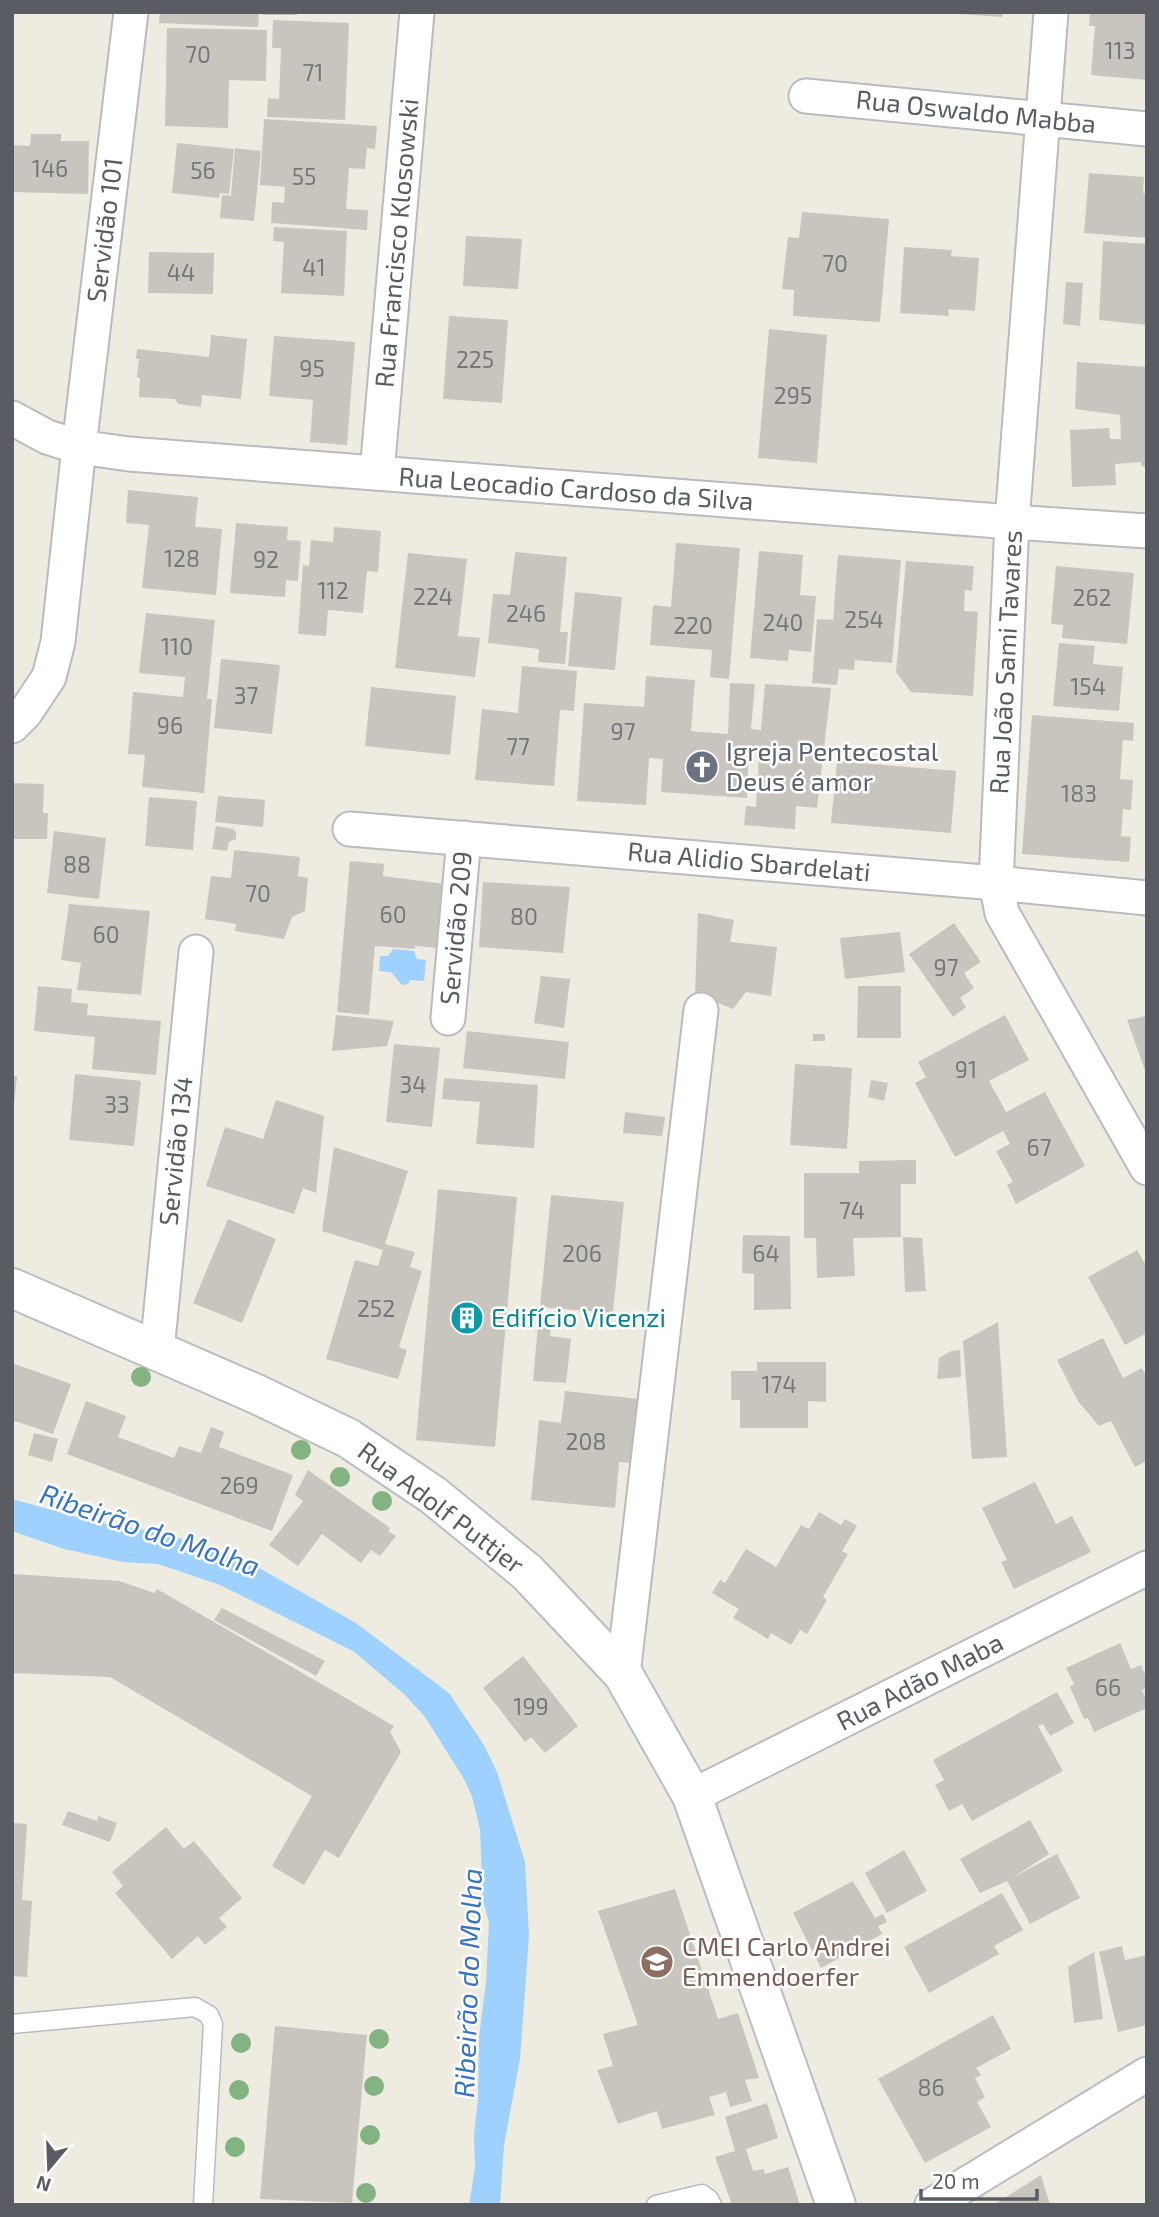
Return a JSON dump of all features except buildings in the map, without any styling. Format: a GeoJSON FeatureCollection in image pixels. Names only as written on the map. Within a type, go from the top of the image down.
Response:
{"type":"FeatureCollection","features":[{"type":"Feature","properties":{"kind":"street","name":"Servidão 101"},"geometry":{"type":"LineString","coordinates":[[12,726],[25,713],[49,677],[58,642],[131,12]]}},
{"type":"Feature","properties":{"kind":"street","name":"Rua Francisco Klosowski"},"geometry":{"type":"LineString","coordinates":[[377,473],[417,12]]}},
{"type":"Feature","properties":{"kind":"street","name":"Rua João Sami Tavares"},"geometry":{"type":"LineString","coordinates":[[1051,12],[1012,522],[996,883],[1002,913],[1147,1168]]}},
{"type":"Feature","properties":{"kind":"street","name":"Rua Oswaldo Mabba"},"geometry":{"type":"LineString","coordinates":[[806,96],[1147,129]]}},
{"type":"Feature","properties":{"kind":"street","name":"Rua Leocadio Cardoso da Silva"},"geometry":{"type":"LineString","coordinates":[[12,418],[47,437],[79,447],[129,454],[1147,531]]}},
{"type":"Feature","properties":{"kind":"street","name":"Rua Alidio Sbardelati"},"geometry":{"type":"LineString","coordinates":[[350,829],[1147,898]]}},
{"type":"Feature","properties":{"kind":"street","name":"Servidão 209"},"geometry":{"type":"LineString","coordinates":[[448,1018],[464,838]]}},
{"type":"Feature","properties":{"kind":"street","name":"Servidão 134"},"geometry":{"type":"LineString","coordinates":[[152,1349],[190,950]]}},
{"type":"Feature","properties":{"kind":"street"},"geometry":{"type":"LineString","coordinates":[[623,1674],[701,1010]]}},
{"type":"Feature","properties":{"kind":"street","name":"Rua Adolf Puttjer"},"geometry":{"type":"LineString","coordinates":[[12,1288],[254,1393],[348,1438],[433,1495],[527,1572],[623,1674],[692,1796],[836,2205]]}},
{"type":"Feature","properties":{"kind":"street","name":"Rua Adão Maba"},"geometry":{"type":"LineString","coordinates":[[692,1796],[1147,1568]]}},
{"type":"Feature","properties":{"kind":"street"},"geometry":{"type":"LineString","coordinates":[[932,2205],[1147,2074]]}},
{"type":"Feature","properties":{"kind":"lane"},"geometry":{"type":"LineString","coordinates":[[12,2024],[195,2007],[209,2015],[213,2024],[202,2205]]}},
{"type":"Feature","properties":{"kind":"lane"},"geometry":{"type":"LineString","coordinates":[[656,2205],[702,2194],[712,2205]]}},
{"type":"Feature","properties":{"kind":"water"},"geometry":{"type":"Polygon","coordinates":[[[393,949],[414,951],[417,959],[426,960],[424,981],[410,980],[408,984],[402,985],[391,972],[379,971],[380,956],[388,956],[393,949]]]}},
{"type":"Feature","properties":{"kind":"water"},"geometry":{"type":"Polygon","coordinates":[[[12,1499],[91,1521],[168,1534],[261,1569],[356,1623],[449,1693],[484,1745],[497,1772],[525,1862],[529,1936],[520,2059],[504,2145],[500,2205],[469,2205],[475,2168],[479,2037],[486,1983],[489,1922],[483,1901],[480,1830],[472,1796],[464,1779],[425,1717],[404,1694],[353,1651],[220,1585],[158,1564],[123,1562],[64,1549],[12,1531],[12,1499]]]}},
{"type":"Feature","properties":{"kind":"place","name":"Igreja Pentecostal Deus é amor"},"geometry":{"type":"Point","coordinates":[702,767]}},
{"type":"Feature","properties":{"kind":"place","name":"Edifício Vicenzi"},"geometry":{"type":"Point","coordinates":[467,1318]}},
{"type":"Feature","properties":{"kind":"place","name":"CMEI Carlo Andrei Emmendoerfer"},"geometry":{"type":"Point","coordinates":[657,1962]}},
{"type":"Feature","properties":{"kind":"water label","name":"Ribeirão do Molha"},"geometry":{"type":"Point","coordinates":[150,1530]}},
{"type":"Feature","properties":{"kind":"water label","name":"Ribeirão do Molha"},"geometry":{"type":"Point","coordinates":[468,1983]}}]}
